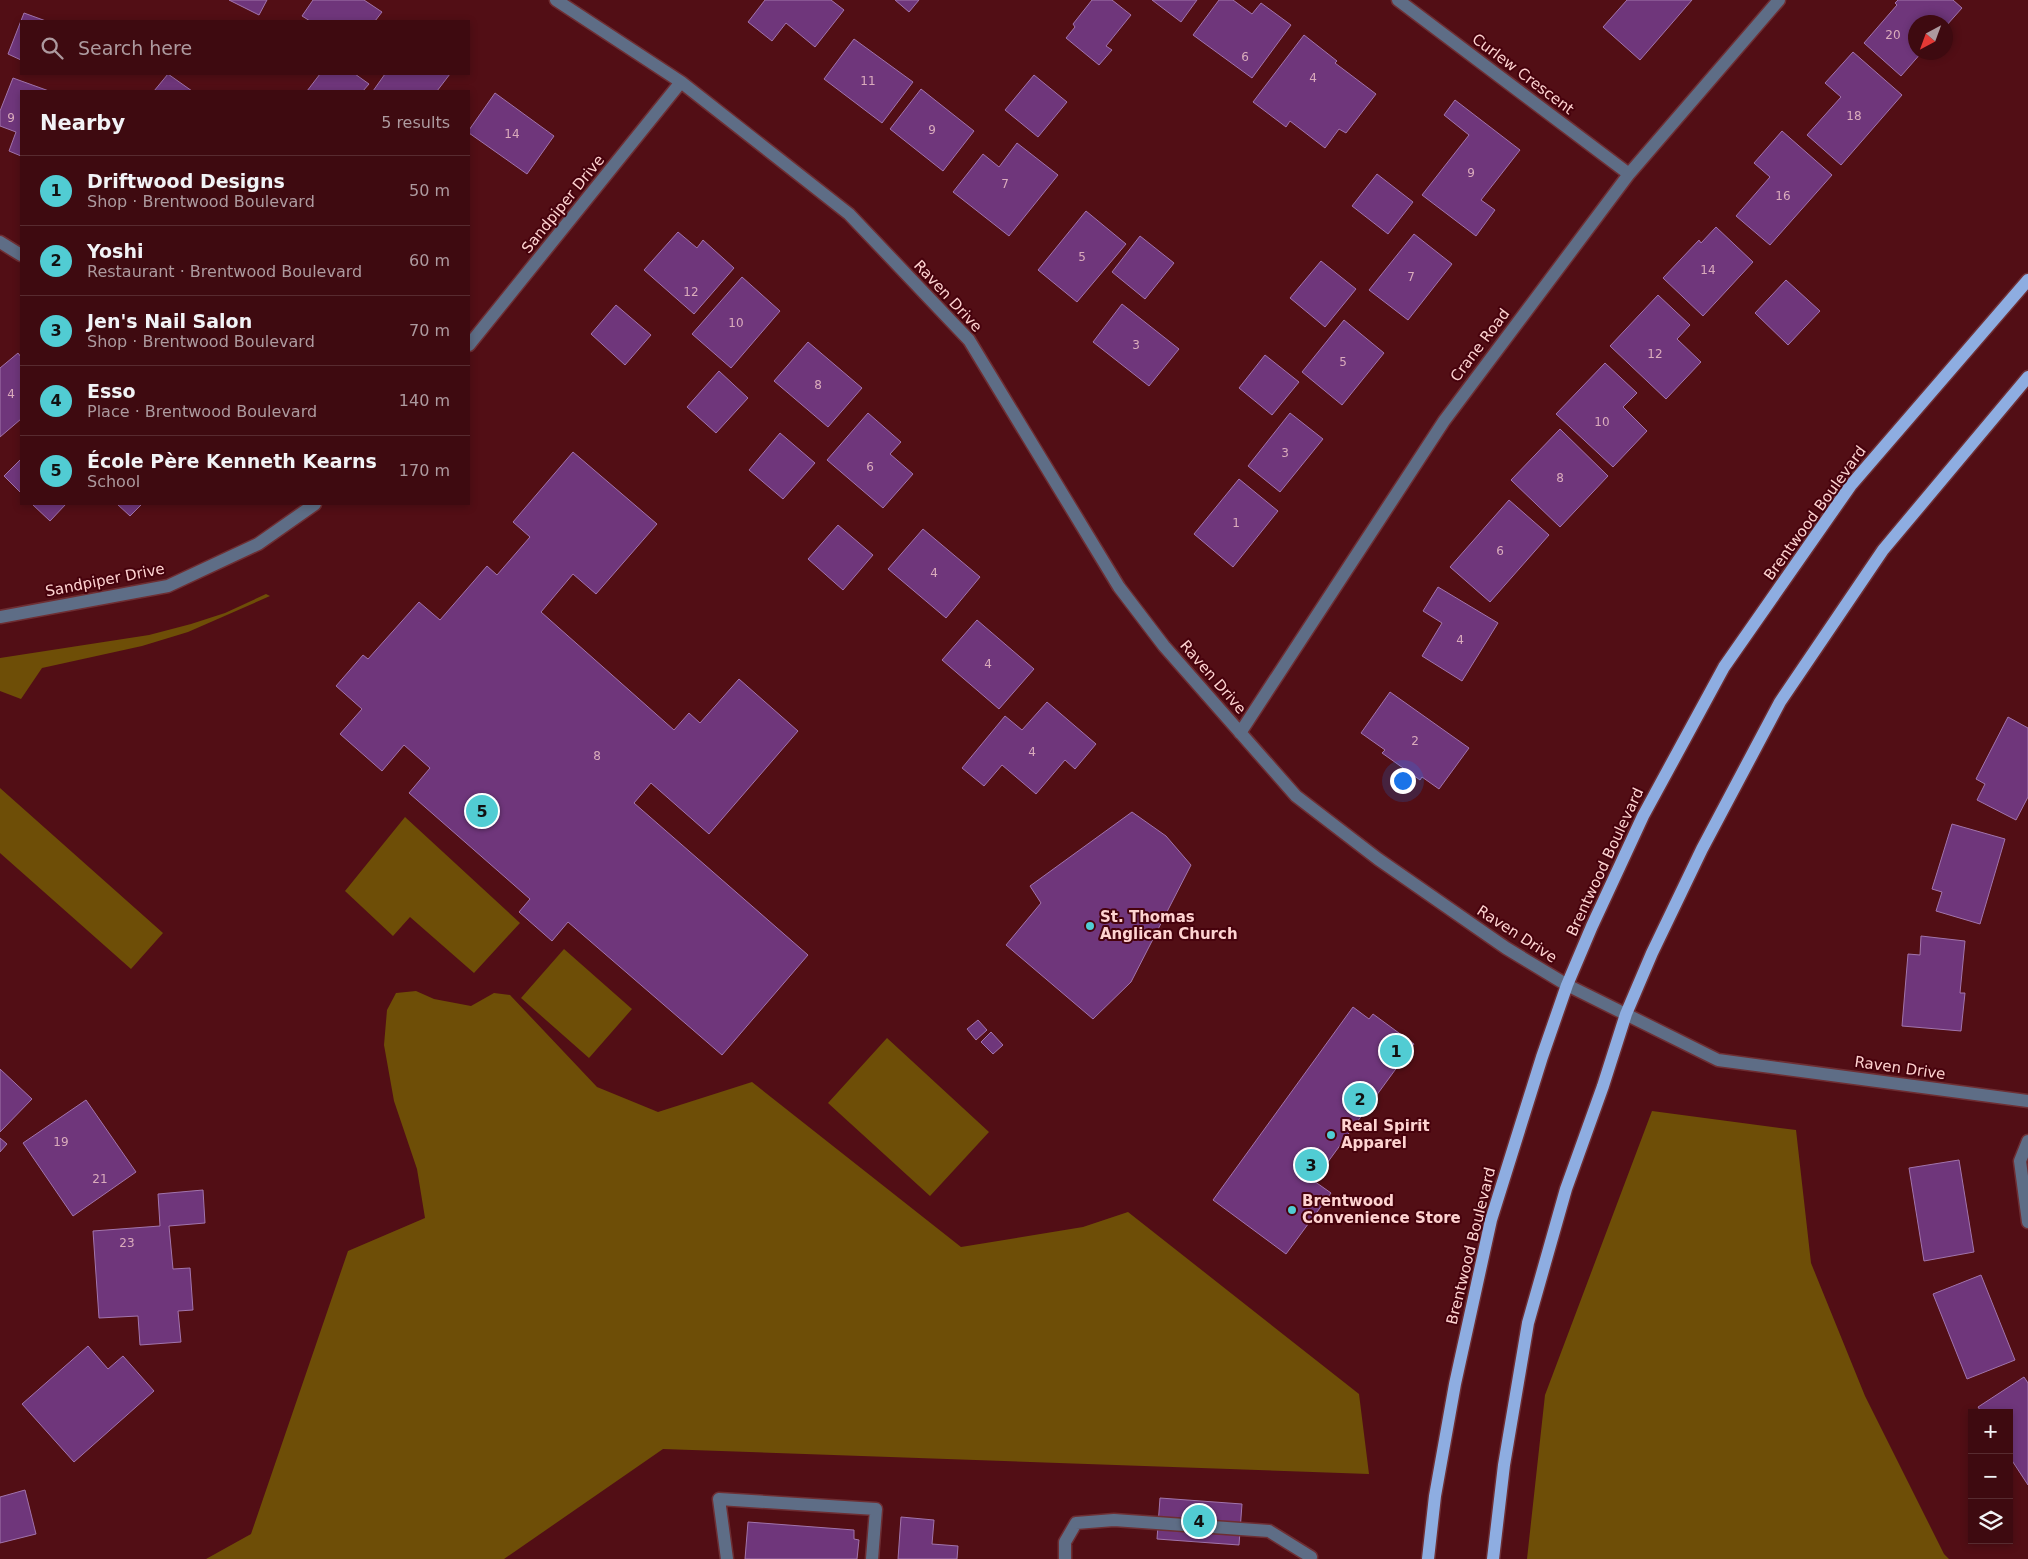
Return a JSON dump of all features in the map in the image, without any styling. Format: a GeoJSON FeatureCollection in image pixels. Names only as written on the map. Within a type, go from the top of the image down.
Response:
{"type":"FeatureCollection","features":[{"type":"Feature","properties":{"kind":"main road","name":"Brentwood Boulevard"},"geometry":{"type":"LineString","coordinates":[[1427,1557],[1435,1496],[1455,1384],[1491,1220],[1542,1057],[1567,985],[1643,816],[1724,667],[1851,485],[2028,280]]}},
{"type":"Feature","properties":{"kind":"main road"},"geometry":{"type":"LineString","coordinates":[[1493,1559],[1504,1465],[1528,1323],[1566,1189],[1603,1086],[1626,1014],[1702,848],[1780,702],[1883,550],[2028,377]]}},
{"type":"Feature","properties":{"kind":"street","name":"Raven Drive"},"geometry":{"type":"LineString","coordinates":[[556,0],[681,82],[848,214],[969,340],[1119,586],[1164,646],[1296,796],[1347,836],[1506,948],[1567,985],[1718,1060],[2028,1101]]}},
{"type":"Feature","properties":{"kind":"street","name":"Curlew Crescent"},"geometry":{"type":"LineString","coordinates":[[1398,0],[1629,174]]}},
{"type":"Feature","properties":{"kind":"street","name":"Crane Road"},"geometry":{"type":"LineString","coordinates":[[1240,733],[1444,421],[1629,174],[1779,0]]}},
{"type":"Feature","properties":{"kind":"street","name":"Sandpiper Drive"},"geometry":{"type":"LineString","coordinates":[[470,344],[681,82]]}},
{"type":"Feature","properties":{"kind":"street"},"geometry":{"type":"LineString","coordinates":[[0,242],[20,254]]}},
{"type":"Feature","properties":{"kind":"street","name":"Sandpiper Drive"},"geometry":{"type":"LineString","coordinates":[[0,617],[168,586],[258,544],[309,505]]}},
{"type":"Feature","properties":{"kind":"street"},"geometry":{"type":"LineString","coordinates":[[2028,1141],[2020,1161],[2028,1222]]}},
{"type":"Feature","properties":{"kind":"street"},"geometry":{"type":"LineString","coordinates":[[727,1559],[719,1499],[876,1509],[872,1559]]}},
{"type":"Feature","properties":{"kind":"street"},"geometry":{"type":"LineString","coordinates":[[1065,1559],[1066,1542],[1076,1523],[1114,1520],[1269,1531],[1311,1557]]}},
{"type":"Feature","properties":{"kind":"shaded area"},"geometry":{"type":"Polygon","coordinates":[[[266,594],[270,596],[188,632],[142,646],[42,668],[21,699],[0,691],[0,658],[149,635],[225,613],[266,594]]]}},
{"type":"Feature","properties":{"kind":"shaded area"},"geometry":{"type":"Polygon","coordinates":[[[0,788],[163,933],[131,969],[0,853],[0,788]]]}},
{"type":"Feature","properties":{"kind":"shaded area"},"geometry":{"type":"Polygon","coordinates":[[[405,817],[520,923],[474,973],[410,917],[393,936],[345,891],[405,817]]]}},
{"type":"Feature","properties":{"kind":"shaded area"},"geometry":{"type":"Polygon","coordinates":[[[564,949],[632,1009],[589,1058],[521,998],[564,949]]]}},
{"type":"Feature","properties":{"kind":"shaded area"},"geometry":{"type":"Polygon","coordinates":[[[416,991],[434,999],[471,1006],[494,993],[510,995],[597,1087],[658,1112],[752,1082],[961,1247],[1083,1227],[1128,1212],[1359,1394],[1369,1474],[663,1449],[504,1559],[206,1559],[251,1534],[348,1251],[425,1218],[417,1169],[394,1101],[384,1045],[387,1010],[396,993],[416,991]]]}},
{"type":"Feature","properties":{"kind":"shaded area"},"geometry":{"type":"Polygon","coordinates":[[[887,1038],[989,1132],[930,1196],[828,1103],[887,1038]]]}},
{"type":"Feature","properties":{"kind":"shaded area"},"geometry":{"type":"Polygon","coordinates":[[[1652,1111],[1796,1130],[1811,1263],[1865,1396],[1944,1554],[1949,1559],[1527,1559],[1545,1395],[1652,1111]]]}},
{"type":"Feature","properties":{"kind":"building"},"geometry":{"type":"Polygon","coordinates":[[[229,0],[267,0],[259,15],[229,0]]]}},
{"type":"Feature","properties":{"kind":"building"},"geometry":{"type":"Polygon","coordinates":[[[313,0],[364,0],[382,12],[376,20],[308,20],[302,16],[313,0]]]}},
{"type":"Feature","properties":{"kind":"building"},"geometry":{"type":"Polygon","coordinates":[[[765,0],[831,0],[844,10],[815,47],[786,23],[772,41],[748,22],[765,0]]]}},
{"type":"Feature","properties":{"kind":"building"},"geometry":{"type":"Polygon","coordinates":[[[895,0],[919,0],[909,12],[895,0]]]}},
{"type":"Feature","properties":{"kind":"building"},"geometry":{"type":"Polygon","coordinates":[[[1092,0],[1112,0],[1131,15],[1106,46],[1112,50],[1099,65],[1066,38],[1075,27],[1073,24],[1092,0]]]}},
{"type":"Feature","properties":{"kind":"building"},"geometry":{"type":"Polygon","coordinates":[[[1152,0],[1197,0],[1181,22],[1152,0]]]}},
{"type":"Feature","properties":{"kind":"building"},"geometry":{"type":"Polygon","coordinates":[[[1219,0],[1233,0],[1252,14],[1261,3],[1291,25],[1252,78],[1193,35],[1219,0]]]}},
{"type":"Feature","properties":{"kind":"building"},"geometry":{"type":"Polygon","coordinates":[[[1627,0],[1692,0],[1640,60],[1603,27],[1627,0]]]}},
{"type":"Feature","properties":{"kind":"building"},"geometry":{"type":"Polygon","coordinates":[[[1898,0],[1953,0],[1962,8],[1953,18],[1953,15],[1908,15],[1908,60],[1915,60],[1901,76],[1864,43],[1897,5],[1895,3],[1898,0]]]}},
{"type":"Feature","properties":{"kind":"building"},"geometry":{"type":"Polygon","coordinates":[[[24,13],[43,20],[21,20],[24,13]]]}},
{"type":"Feature","properties":{"kind":"building"},"geometry":{"type":"Polygon","coordinates":[[[20,23],[20,60],[8,54],[20,23]]]}},
{"type":"Feature","properties":{"kind":"building"},"geometry":{"type":"Polygon","coordinates":[[[1304,35],[1337,61],[1335,63],[1376,94],[1346,133],[1339,129],[1325,148],[1290,121],[1286,127],[1253,102],[1304,35]]]}},
{"type":"Feature","properties":{"kind":"building"},"geometry":{"type":"Polygon","coordinates":[[[854,39],[913,82],[882,123],[824,79],[854,39]]]}},
{"type":"Feature","properties":{"kind":"building"},"geometry":{"type":"Polygon","coordinates":[[[1853,52],[1902,95],[1841,165],[1807,135],[1841,97],[1825,83],[1853,52]]]}},
{"type":"Feature","properties":{"kind":"building"},"geometry":{"type":"Polygon","coordinates":[[[167,75],[169,75],[191,90],[155,90],[167,75]]]}},
{"type":"Feature","properties":{"kind":"building"},"geometry":{"type":"Polygon","coordinates":[[[319,75],[356,75],[369,84],[364,90],[308,90],[319,75]]]}},
{"type":"Feature","properties":{"kind":"building"},"geometry":{"type":"Polygon","coordinates":[[[384,75],[449,75],[438,90],[374,90],[384,75]]]}},
{"type":"Feature","properties":{"kind":"building"},"geometry":{"type":"Polygon","coordinates":[[[1034,75],[1067,102],[1038,137],[1005,110],[1034,75]]]}},
{"type":"Feature","properties":{"kind":"building"},"geometry":{"type":"Polygon","coordinates":[[[13,78],[46,90],[20,90],[20,156],[9,151],[16,132],[0,126],[0,111],[13,78]]]}},
{"type":"Feature","properties":{"kind":"building"},"geometry":{"type":"Polygon","coordinates":[[[921,89],[974,131],[943,171],[890,129],[921,89]]]}},
{"type":"Feature","properties":{"kind":"building"},"geometry":{"type":"Polygon","coordinates":[[[495,93],[554,136],[527,174],[470,134],[470,129],[495,93]]]}},
{"type":"Feature","properties":{"kind":"building"},"geometry":{"type":"Polygon","coordinates":[[[1455,100],[1520,150],[1481,200],[1495,210],[1476,236],[1422,195],[1469,135],[1444,115],[1455,100]]]}},
{"type":"Feature","properties":{"kind":"building"},"geometry":{"type":"Polygon","coordinates":[[[1782,131],[1832,175],[1770,245],[1736,216],[1770,177],[1754,163],[1782,131]]]}},
{"type":"Feature","properties":{"kind":"building"},"geometry":{"type":"Polygon","coordinates":[[[1017,143],[1058,175],[1009,236],[953,192],[983,154],[999,167],[1017,143]]]}},
{"type":"Feature","properties":{"kind":"building"},"geometry":{"type":"Polygon","coordinates":[[[1377,174],[1413,202],[1388,234],[1352,206],[1377,174]]]}},
{"type":"Feature","properties":{"kind":"building"},"geometry":{"type":"Polygon","coordinates":[[[1086,211],[1126,244],[1077,302],[1038,270],[1086,211]]]}},
{"type":"Feature","properties":{"kind":"building"},"geometry":{"type":"Polygon","coordinates":[[[1716,227],[1753,262],[1703,316],[1663,278],[1699,240],[1701,243],[1716,227]]]}},
{"type":"Feature","properties":{"kind":"building"},"geometry":{"type":"Polygon","coordinates":[[[678,232],[697,248],[703,240],[734,268],[694,314],[644,270],[678,232]]]}},
{"type":"Feature","properties":{"kind":"building"},"geometry":{"type":"Polygon","coordinates":[[[1414,234],[1452,264],[1408,320],[1369,290],[1414,234]]]}},
{"type":"Feature","properties":{"kind":"building"},"geometry":{"type":"Polygon","coordinates":[[[1140,236],[1174,263],[1145,299],[1112,272],[1140,236]]]}},
{"type":"Feature","properties":{"kind":"building"},"geometry":{"type":"Polygon","coordinates":[[[1321,261],[1356,289],[1325,327],[1290,298],[1321,261]]]}},
{"type":"Feature","properties":{"kind":"building"},"geometry":{"type":"Polygon","coordinates":[[[742,277],[780,311],[731,368],[692,334],[742,277]]]}},
{"type":"Feature","properties":{"kind":"building"},"geometry":{"type":"Polygon","coordinates":[[[1786,280],[1820,311],[1788,345],[1755,313],[1786,280]]]}},
{"type":"Feature","properties":{"kind":"building"},"geometry":{"type":"Polygon","coordinates":[[[1658,295],[1690,325],[1677,339],[1701,362],[1666,399],[1610,346],[1658,295]]]}},
{"type":"Feature","properties":{"kind":"building"},"geometry":{"type":"Polygon","coordinates":[[[1122,304],[1179,349],[1149,386],[1093,342],[1122,304]]]}},
{"type":"Feature","properties":{"kind":"building"},"geometry":{"type":"Polygon","coordinates":[[[616,305],[651,335],[625,365],[591,334],[616,305]]]}},
{"type":"Feature","properties":{"kind":"building"},"geometry":{"type":"Polygon","coordinates":[[[1344,320],[1384,353],[1342,405],[1302,372],[1344,320]]]}},
{"type":"Feature","properties":{"kind":"building"},"geometry":{"type":"Polygon","coordinates":[[[808,342],[862,388],[828,427],[774,381],[808,342]]]}},
{"type":"Feature","properties":{"kind":"building"},"geometry":{"type":"Polygon","coordinates":[[[18,353],[20,356],[20,420],[0,437],[0,368],[18,353]]]}},
{"type":"Feature","properties":{"kind":"building"},"geometry":{"type":"Polygon","coordinates":[[[1265,355],[1299,382],[1272,415],[1239,388],[1265,355]]]}},
{"type":"Feature","properties":{"kind":"building"},"geometry":{"type":"Polygon","coordinates":[[[1605,363],[1637,393],[1623,407],[1647,431],[1613,467],[1556,414],[1605,363]]]}},
{"type":"Feature","properties":{"kind":"building"},"geometry":{"type":"Polygon","coordinates":[[[719,371],[748,398],[716,433],[687,407],[719,371]]]}},
{"type":"Feature","properties":{"kind":"building"},"geometry":{"type":"Polygon","coordinates":[[[868,413],[901,442],[890,454],[913,474],[883,508],[827,460],[868,413]]]}},
{"type":"Feature","properties":{"kind":"building"},"geometry":{"type":"Polygon","coordinates":[[[1290,413],[1323,439],[1280,492],[1248,466],[1290,413]]]}},
{"type":"Feature","properties":{"kind":"building"},"geometry":{"type":"Polygon","coordinates":[[[1560,429],[1608,476],[1560,527],[1511,480],[1560,429]]]}},
{"type":"Feature","properties":{"kind":"building"},"geometry":{"type":"Polygon","coordinates":[[[780,433],[815,463],[783,499],[749,470],[780,433]]]}},
{"type":"Feature","properties":{"kind":"building"},"geometry":{"type":"Polygon","coordinates":[[[573,452],[657,524],[596,594],[573,574],[541,612],[674,730],[689,713],[700,723],[739,679],[798,731],[709,834],[651,783],[634,803],[808,955],[722,1055],[568,922],[552,941],[519,912],[530,899],[409,793],[430,768],[404,745],[382,771],[340,734],[362,709],[336,686],[363,655],[368,659],[419,602],[440,620],[487,566],[497,575],[530,537],[513,522],[573,452]]]}},
{"type":"Feature","properties":{"kind":"building"},"geometry":{"type":"Polygon","coordinates":[[[20,460],[20,492],[4,476],[20,460]]]}},
{"type":"Feature","properties":{"kind":"building"},"geometry":{"type":"Polygon","coordinates":[[[1239,479],[1278,511],[1233,567],[1194,534],[1239,479]]]}},
{"type":"Feature","properties":{"kind":"building"},"geometry":{"type":"Polygon","coordinates":[[[1509,500],[1549,535],[1490,602],[1450,567],[1509,500]]]}},
{"type":"Feature","properties":{"kind":"building"},"geometry":{"type":"Polygon","coordinates":[[[33,505],[65,505],[50,521],[33,505]]]}},
{"type":"Feature","properties":{"kind":"building"},"geometry":{"type":"Polygon","coordinates":[[[118,505],[141,505],[130,516],[118,505]]]}},
{"type":"Feature","properties":{"kind":"building"},"geometry":{"type":"Polygon","coordinates":[[[838,525],[873,555],[843,590],[808,559],[838,525]]]}},
{"type":"Feature","properties":{"kind":"building"},"geometry":{"type":"Polygon","coordinates":[[[923,529],[980,577],[946,618],[888,569],[923,529]]]}},
{"type":"Feature","properties":{"kind":"building"},"geometry":{"type":"Polygon","coordinates":[[[1438,587],[1498,623],[1462,681],[1422,656],[1442,623],[1423,611],[1438,587]]]}},
{"type":"Feature","properties":{"kind":"building"},"geometry":{"type":"Polygon","coordinates":[[[977,620],[1034,669],[999,709],[942,660],[977,620]]]}},
{"type":"Feature","properties":{"kind":"building"},"geometry":{"type":"Polygon","coordinates":[[[1390,692],[1469,748],[1439,789],[1422,777],[1420,780],[1382,753],[1385,750],[1361,733],[1390,692]]]}},
{"type":"Feature","properties":{"kind":"building"},"geometry":{"type":"Polygon","coordinates":[[[1047,702],[1096,744],[1075,769],[1065,760],[1036,794],[1002,765],[984,786],[962,768],[1005,716],[1022,730],[1047,702]]]}},
{"type":"Feature","properties":{"kind":"building"},"geometry":{"type":"Polygon","coordinates":[[[2008,717],[2028,728],[2028,797],[2016,820],[1977,800],[1985,784],[1976,779],[2008,717]]]}},
{"type":"Feature","properties":{"kind":"building","name":"St. Thomas Anglican Church"},"geometry":{"type":"Polygon","coordinates":[[[1132,812],[1166,836],[1191,865],[1131,982],[1093,1019],[1006,945],[1041,903],[1030,886],[1132,812]]]}},
{"type":"Feature","properties":{"kind":"building"},"geometry":{"type":"Polygon","coordinates":[[[1952,824],[2005,839],[1980,924],[1936,911],[1942,892],[1932,889],[1952,824]]]}},
{"type":"Feature","properties":{"kind":"building"},"geometry":{"type":"Polygon","coordinates":[[[1921,936],[1965,941],[1960,993],[1965,993],[1961,1031],[1902,1026],[1908,954],[1920,955],[1921,936]]]}},
{"type":"Feature","properties":{"kind":"building"},"geometry":{"type":"Polygon","coordinates":[[[1353,1007],[1369,1019],[1373,1014],[1414,1044],[1314,1181],[1331,1193],[1286,1254],[1213,1200],[1353,1007]]]}},
{"type":"Feature","properties":{"kind":"building"},"geometry":{"type":"Polygon","coordinates":[[[978,1020],[987,1030],[976,1040],[967,1029],[978,1020]]]}},
{"type":"Feature","properties":{"kind":"building"},"geometry":{"type":"Polygon","coordinates":[[[991,1032],[1003,1045],[993,1054],[981,1042],[991,1032]]]}},
{"type":"Feature","properties":{"kind":"building"},"geometry":{"type":"Polygon","coordinates":[[[0,1069],[32,1099],[0,1132],[0,1069]]]}},
{"type":"Feature","properties":{"kind":"building"},"geometry":{"type":"Polygon","coordinates":[[[86,1100],[136,1172],[73,1216],[23,1143],[86,1100]]]}},
{"type":"Feature","properties":{"kind":"building"},"geometry":{"type":"Polygon","coordinates":[[[0,1138],[7,1144],[0,1152],[0,1138]]]}},
{"type":"Feature","properties":{"kind":"building"},"geometry":{"type":"Polygon","coordinates":[[[1959,1160],[1974,1252],[1924,1261],[1909,1168],[1959,1160]]]}},
{"type":"Feature","properties":{"kind":"building"},"geometry":{"type":"Polygon","coordinates":[[[203,1190],[205,1223],[169,1226],[173,1269],[190,1268],[193,1310],[178,1311],[181,1342],[140,1345],[138,1316],[99,1318],[93,1231],[160,1226],[158,1194],[203,1190]]]}},
{"type":"Feature","properties":{"kind":"building"},"geometry":{"type":"Polygon","coordinates":[[[1981,1275],[2015,1360],[1967,1379],[1933,1294],[1981,1275]]]}},
{"type":"Feature","properties":{"kind":"building"},"geometry":{"type":"Polygon","coordinates":[[[88,1346],[108,1369],[123,1356],[154,1391],[74,1462],[22,1404],[88,1346]]]}},
{"type":"Feature","properties":{"kind":"building"},"geometry":{"type":"Polygon","coordinates":[[[2024,1377],[2028,1383],[2028,1485],[2013,1462],[2013,1409],[1979,1409],[1978,1407],[2024,1377]]]}},
{"type":"Feature","properties":{"kind":"building"},"geometry":{"type":"Polygon","coordinates":[[[25,1490],[36,1534],[0,1543],[0,1497],[25,1490]]]}},
{"type":"Feature","properties":{"kind":"building"},"geometry":{"type":"Polygon","coordinates":[[[1160,1498],[1242,1504],[1239,1545],[1157,1539],[1160,1498]]]}},
{"type":"Feature","properties":{"kind":"building"},"geometry":{"type":"Polygon","coordinates":[[[901,1517],[934,1520],[932,1544],[958,1546],[957,1559],[898,1559],[901,1517]]]}},
{"type":"Feature","properties":{"kind":"building"},"geometry":{"type":"Polygon","coordinates":[[[748,1522],[854,1530],[854,1539],[859,1540],[857,1559],[745,1559],[748,1522]]]}},
{"type":"Feature","properties":{"kind":"place","name":"École Père Kenneth Kearns"},"geometry":{"type":"Point","coordinates":[482,811]}},
{"type":"Feature","properties":{"kind":"place","name":"St. Thomas Anglican Church"},"geometry":{"type":"Point","coordinates":[1090,926]}},
{"type":"Feature","properties":{"kind":"place","name":"Driftwood Designs"},"geometry":{"type":"Point","coordinates":[1396,1051]}},
{"type":"Feature","properties":{"kind":"place","name":"Yoshi"},"geometry":{"type":"Point","coordinates":[1360,1099]}},
{"type":"Feature","properties":{"kind":"place","name":"Real Spirit Apparel"},"geometry":{"type":"Point","coordinates":[1331,1135]}},
{"type":"Feature","properties":{"kind":"place","name":"Jen's Nail Salon"},"geometry":{"type":"Point","coordinates":[1311,1165]}},
{"type":"Feature","properties":{"kind":"place","name":"Brentwood Convenience Store"},"geometry":{"type":"Point","coordinates":[1292,1210]}},
{"type":"Feature","properties":{"kind":"place","name":"Esso"},"geometry":{"type":"Point","coordinates":[1199,1521]}}]}
